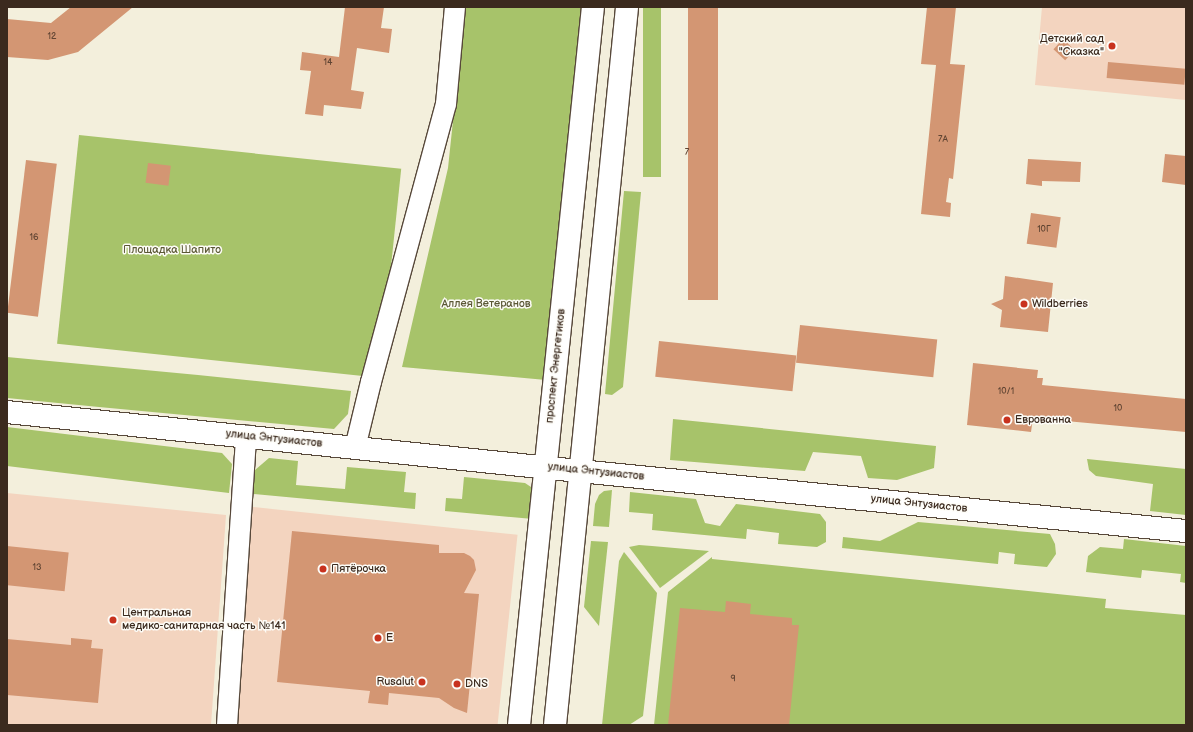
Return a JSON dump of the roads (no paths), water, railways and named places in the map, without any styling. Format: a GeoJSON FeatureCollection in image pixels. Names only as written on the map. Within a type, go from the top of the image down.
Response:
{"type":"FeatureCollection","features":[{"type":"Feature","properties":{"kind":"main road","name":"проспект Энергетиков"},"geometry":{"type":"LineString","coordinates":[[519,725],[593,7]]}},
{"type":"Feature","properties":{"kind":"main road"},"geometry":{"type":"LineString","coordinates":[[554,725],[627,7]]}},
{"type":"Feature","properties":{"kind":"main road","name":"улица Энтузиастов"},"geometry":{"type":"LineString","coordinates":[[7,412],[1186,531]]}},
{"type":"Feature","properties":{"kind":"street"},"geometry":{"type":"LineString","coordinates":[[355,448],[370,382],[446,104],[455,7]]}},
{"type":"Feature","properties":{"kind":"street"},"geometry":{"type":"LineString","coordinates":[[227,725],[246,436]]}},
{"type":"Feature","properties":{"kind":"place","name":"Детский сад \"Сказка\""},"geometry":{"type":"Point","coordinates":[1112,46]}},
{"type":"Feature","properties":{"kind":"place","name":"Wildberries"},"geometry":{"type":"Point","coordinates":[1024,304]}},
{"type":"Feature","properties":{"kind":"place","name":"Еврованна"},"geometry":{"type":"Point","coordinates":[1007,420]}},
{"type":"Feature","properties":{"kind":"place","name":"Пятёрочка"},"geometry":{"type":"Point","coordinates":[323,569]}},
{"type":"Feature","properties":{"kind":"place","name":"Центральная медико-санитарная часть №141"},"geometry":{"type":"Point","coordinates":[113,620]}},
{"type":"Feature","properties":{"kind":"place","name":"Е"},"geometry":{"type":"Point","coordinates":[378,638]}},
{"type":"Feature","properties":{"kind":"place","name":"Rusalut"},"geometry":{"type":"Point","coordinates":[422,682]}},
{"type":"Feature","properties":{"kind":"place","name":"DNS"},"geometry":{"type":"Point","coordinates":[457,684]}},
{"type":"Feature","properties":{"kind":"park label","name":"Площадка Шапито"},"geometry":{"type":"Point","coordinates":[172,250]}},
{"type":"Feature","properties":{"kind":"park label","name":"Аллея Ветеранов"},"geometry":{"type":"Point","coordinates":[486,304]}}]}
